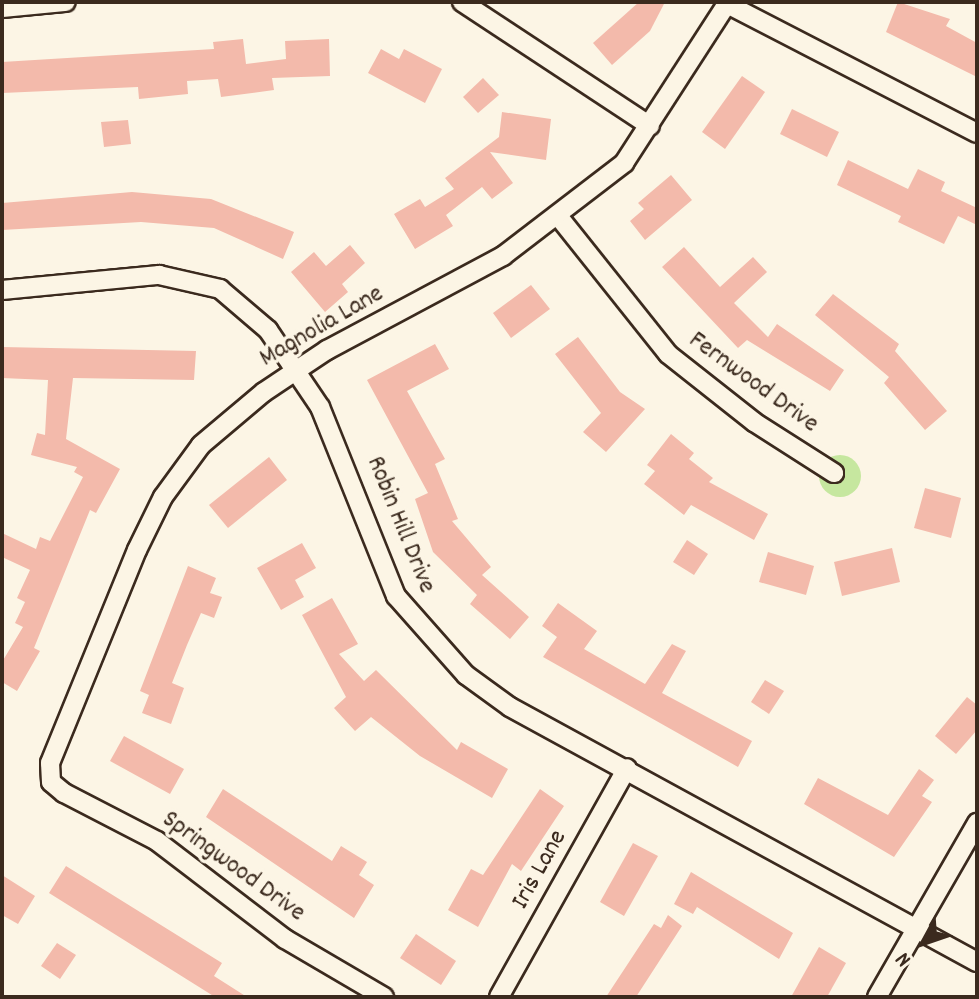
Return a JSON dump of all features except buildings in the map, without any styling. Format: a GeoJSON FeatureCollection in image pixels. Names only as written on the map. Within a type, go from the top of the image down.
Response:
{"type":"FeatureCollection","features":[{"type":"Feature","properties":{"kind":"street"},"geometry":{"type":"LineString","coordinates":[[2,8],[66,2]]}},
{"type":"Feature","properties":{"kind":"street"},"geometry":{"type":"LineString","coordinates":[[462,2],[650,126]]}},
{"type":"Feature","properties":{"kind":"street"},"geometry":{"type":"LineString","coordinates":[[728,3],[977,133]]}},
{"type":"Feature","properties":{"kind":"street","name":"Magnolia Lane"},"geometry":{"type":"LineString","coordinates":[[51,782],[50,763],[163,497],[219,428],[296,371],[503,256],[624,163],[728,3]]}},
{"type":"Feature","properties":{"kind":"street","name":"Fernwood Drive"},"geometry":{"type":"LineString","coordinates":[[558,216],[668,354],[754,422],[834,473]]}},
{"type":"Feature","properties":{"kind":"street","name":"Robin Hill Drive"},"geometry":{"type":"LineString","coordinates":[[2,290],[159,275],[196,280],[250,310],[296,371],[333,432],[386,574],[411,618],[443,655],[510,707],[627,768],[977,962]]}},
{"type":"Feature","properties":{"kind":"street","name":"Iris Lane"},"geometry":{"type":"LineString","coordinates":[[499,997],[627,768]]}},
{"type":"Feature","properties":{"kind":"street","name":"Springwood Drive"},"geometry":{"type":"LineString","coordinates":[[51,782],[157,841],[285,939],[384,997]]}},
{"type":"Feature","properties":{"kind":"street"},"geometry":{"type":"LineString","coordinates":[[877,997],[977,823]]}},
{"type":"Feature","properties":{"kind":"green space"},"geometry":{"type":"Polygon","coordinates":[[[840,455],[855,461],[861,476],[855,491],[840,497],[825,491],[819,476],[825,461],[840,455]]]}}]}
